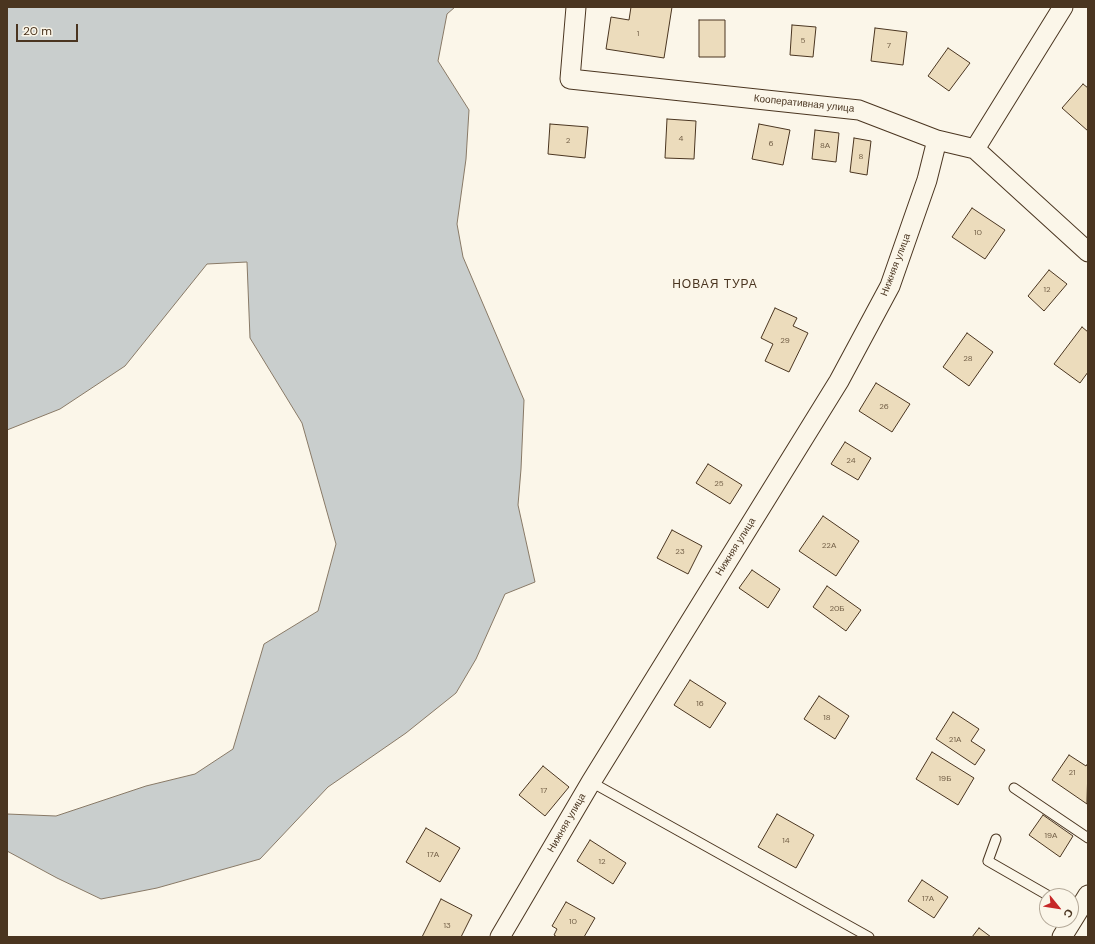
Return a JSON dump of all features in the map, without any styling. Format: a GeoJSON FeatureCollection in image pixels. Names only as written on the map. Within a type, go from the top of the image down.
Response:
{"type":"FeatureCollection","features":[{"type":"Feature","properties":{"kind":"street","name":"Кооперативная улица"},"geometry":{"type":"LineString","coordinates":[[576,7],[570,79],[859,110],[937,140],[975,149],[1088,252]]}},
{"type":"Feature","properties":{"kind":"street"},"geometry":{"type":"LineString","coordinates":[[975,149],[1063,7]]}},
{"type":"Feature","properties":{"kind":"street","name":"Нижняя улица"},"geometry":{"type":"LineString","coordinates":[[500,937],[591,782],[839,380],[890,286],[927,180],[937,140]]}},
{"type":"Feature","properties":{"kind":"street"},"geometry":{"type":"LineString","coordinates":[[1079,905],[1088,895]]}},
{"type":"Feature","properties":{"kind":"lane"},"geometry":{"type":"LineString","coordinates":[[591,782],[869,937]]}},
{"type":"Feature","properties":{"kind":"lane"},"geometry":{"type":"LineString","coordinates":[[1014,788],[1088,838]]}},
{"type":"Feature","properties":{"kind":"lane"},"geometry":{"type":"LineString","coordinates":[[996,839],[988,861],[1039,890]]}},
{"type":"Feature","properties":{"kind":"shaded area"},"geometry":{"type":"Polygon","coordinates":[[[7,7],[455,7],[447,14],[438,61],[469,110],[466,159],[457,224],[463,257],[524,400],[518,505],[535,582],[505,594],[476,659],[456,693],[406,733],[328,787],[260,859],[157,888],[101,899],[57,878],[7,851],[7,814],[56,816],[146,786],[195,774],[233,749],[264,644],[318,611],[336,544],[302,423],[250,338],[247,262],[207,264],[125,366],[60,409],[7,430],[7,7]]]}},
{"type":"Feature","properties":{"kind":"building"},"geometry":{"type":"Polygon","coordinates":[[[631,7],[672,7],[664,58],[606,49],[611,17],[629,20],[631,7]]]}},
{"type":"Feature","properties":{"kind":"building"},"geometry":{"type":"Polygon","coordinates":[[[699,20],[725,20],[725,57],[699,57],[699,20]]]}},
{"type":"Feature","properties":{"kind":"building"},"geometry":{"type":"Polygon","coordinates":[[[792,25],[816,27],[813,57],[790,55],[792,25]]]}},
{"type":"Feature","properties":{"kind":"building"},"geometry":{"type":"Polygon","coordinates":[[[875,28],[907,32],[903,65],[871,61],[875,28]]]}},
{"type":"Feature","properties":{"kind":"building"},"geometry":{"type":"Polygon","coordinates":[[[948,48],[970,63],[949,91],[928,76],[948,48]]]}},
{"type":"Feature","properties":{"kind":"building"},"geometry":{"type":"Polygon","coordinates":[[[1083,84],[1088,88],[1088,131],[1062,108],[1083,84]]]}},
{"type":"Feature","properties":{"kind":"building"},"geometry":{"type":"Polygon","coordinates":[[[667,119],[696,121],[694,159],[665,158],[667,119]]]}},
{"type":"Feature","properties":{"kind":"building"},"geometry":{"type":"Polygon","coordinates":[[[550,124],[588,127],[585,158],[548,154],[550,124]]]}},
{"type":"Feature","properties":{"kind":"building"},"geometry":{"type":"Polygon","coordinates":[[[759,124],[790,130],[783,165],[752,159],[759,124]]]}},
{"type":"Feature","properties":{"kind":"building"},"geometry":{"type":"Polygon","coordinates":[[[815,130],[839,133],[836,162],[812,159],[815,130]]]}},
{"type":"Feature","properties":{"kind":"building"},"geometry":{"type":"Polygon","coordinates":[[[854,138],[871,141],[867,175],[850,172],[854,138]]]}},
{"type":"Feature","properties":{"kind":"building"},"geometry":{"type":"Polygon","coordinates":[[[972,208],[1005,230],[985,259],[952,237],[972,208]]]}},
{"type":"Feature","properties":{"kind":"building"},"geometry":{"type":"Polygon","coordinates":[[[1049,270],[1067,284],[1044,311],[1028,296],[1049,270]]]}},
{"type":"Feature","properties":{"kind":"building"},"geometry":{"type":"Polygon","coordinates":[[[775,308],[797,318],[793,326],[808,333],[789,372],[765,361],[773,344],[761,338],[775,308]]]}},
{"type":"Feature","properties":{"kind":"building"},"geometry":{"type":"Polygon","coordinates":[[[1082,327],[1088,332],[1088,372],[1080,383],[1054,364],[1082,327]]]}},
{"type":"Feature","properties":{"kind":"building"},"geometry":{"type":"Polygon","coordinates":[[[967,333],[993,352],[969,386],[943,367],[967,333]]]}},
{"type":"Feature","properties":{"kind":"building"},"geometry":{"type":"Polygon","coordinates":[[[876,383],[910,404],[892,432],[859,411],[876,383]]]}},
{"type":"Feature","properties":{"kind":"building"},"geometry":{"type":"Polygon","coordinates":[[[845,442],[871,458],[858,480],[831,464],[845,442]]]}},
{"type":"Feature","properties":{"kind":"building"},"geometry":{"type":"Polygon","coordinates":[[[708,464],[742,485],[730,504],[696,483],[708,464]]]}},
{"type":"Feature","properties":{"kind":"building"},"geometry":{"type":"Polygon","coordinates":[[[823,516],[859,541],[836,576],[799,551],[823,516]]]}},
{"type":"Feature","properties":{"kind":"building"},"geometry":{"type":"Polygon","coordinates":[[[672,530],[702,546],[688,574],[657,558],[672,530]]]}},
{"type":"Feature","properties":{"kind":"building"},"geometry":{"type":"Polygon","coordinates":[[[752,570],[780,589],[768,608],[739,588],[752,570]]]}},
{"type":"Feature","properties":{"kind":"building"},"geometry":{"type":"Polygon","coordinates":[[[827,586],[861,610],[846,631],[813,607],[827,586]]]}},
{"type":"Feature","properties":{"kind":"building"},"geometry":{"type":"Polygon","coordinates":[[[690,680],[726,703],[710,728],[674,705],[690,680]]]}},
{"type":"Feature","properties":{"kind":"building"},"geometry":{"type":"Polygon","coordinates":[[[819,696],[849,716],[835,739],[804,719],[819,696]]]}},
{"type":"Feature","properties":{"kind":"building"},"geometry":{"type":"Polygon","coordinates":[[[953,712],[979,729],[971,741],[985,750],[975,765],[936,739],[953,712]]]}},
{"type":"Feature","properties":{"kind":"building"},"geometry":{"type":"Polygon","coordinates":[[[932,752],[974,778],[958,805],[916,779],[932,752]]]}},
{"type":"Feature","properties":{"kind":"building"},"geometry":{"type":"Polygon","coordinates":[[[1069,755],[1086,766],[1088,763],[1087,804],[1052,780],[1069,755]]]}},
{"type":"Feature","properties":{"kind":"building"},"geometry":{"type":"Polygon","coordinates":[[[543,766],[569,787],[545,816],[519,795],[543,766]]]}},
{"type":"Feature","properties":{"kind":"building"},"geometry":{"type":"Polygon","coordinates":[[[777,814],[814,835],[796,868],[758,847],[777,814]]]}},
{"type":"Feature","properties":{"kind":"building"},"geometry":{"type":"Polygon","coordinates":[[[1043,815],[1073,836],[1060,857],[1029,835],[1043,815]]]}},
{"type":"Feature","properties":{"kind":"building"},"geometry":{"type":"Polygon","coordinates":[[[426,828],[460,848],[440,882],[406,862],[426,828]]]}},
{"type":"Feature","properties":{"kind":"building"},"geometry":{"type":"Polygon","coordinates":[[[590,840],[626,863],[613,884],[577,861],[590,840]]]}},
{"type":"Feature","properties":{"kind":"building"},"geometry":{"type":"Polygon","coordinates":[[[922,880],[948,897],[934,918],[908,901],[922,880]]]}},
{"type":"Feature","properties":{"kind":"building"},"geometry":{"type":"Polygon","coordinates":[[[441,899],[472,915],[461,937],[422,937],[441,899]]]}},
{"type":"Feature","properties":{"kind":"building"},"geometry":{"type":"Polygon","coordinates":[[[566,902],[595,918],[584,937],[557,937],[554,935],[557,929],[552,926],[566,902]]]}},
{"type":"Feature","properties":{"kind":"building"},"geometry":{"type":"Polygon","coordinates":[[[979,928],[991,937],[972,937],[979,928]]]}},
{"type":"Feature","properties":{"kind":"district","name":"НОВАЯ ТУРА"},"geometry":{"type":"Point","coordinates":[715,285]}}]}
